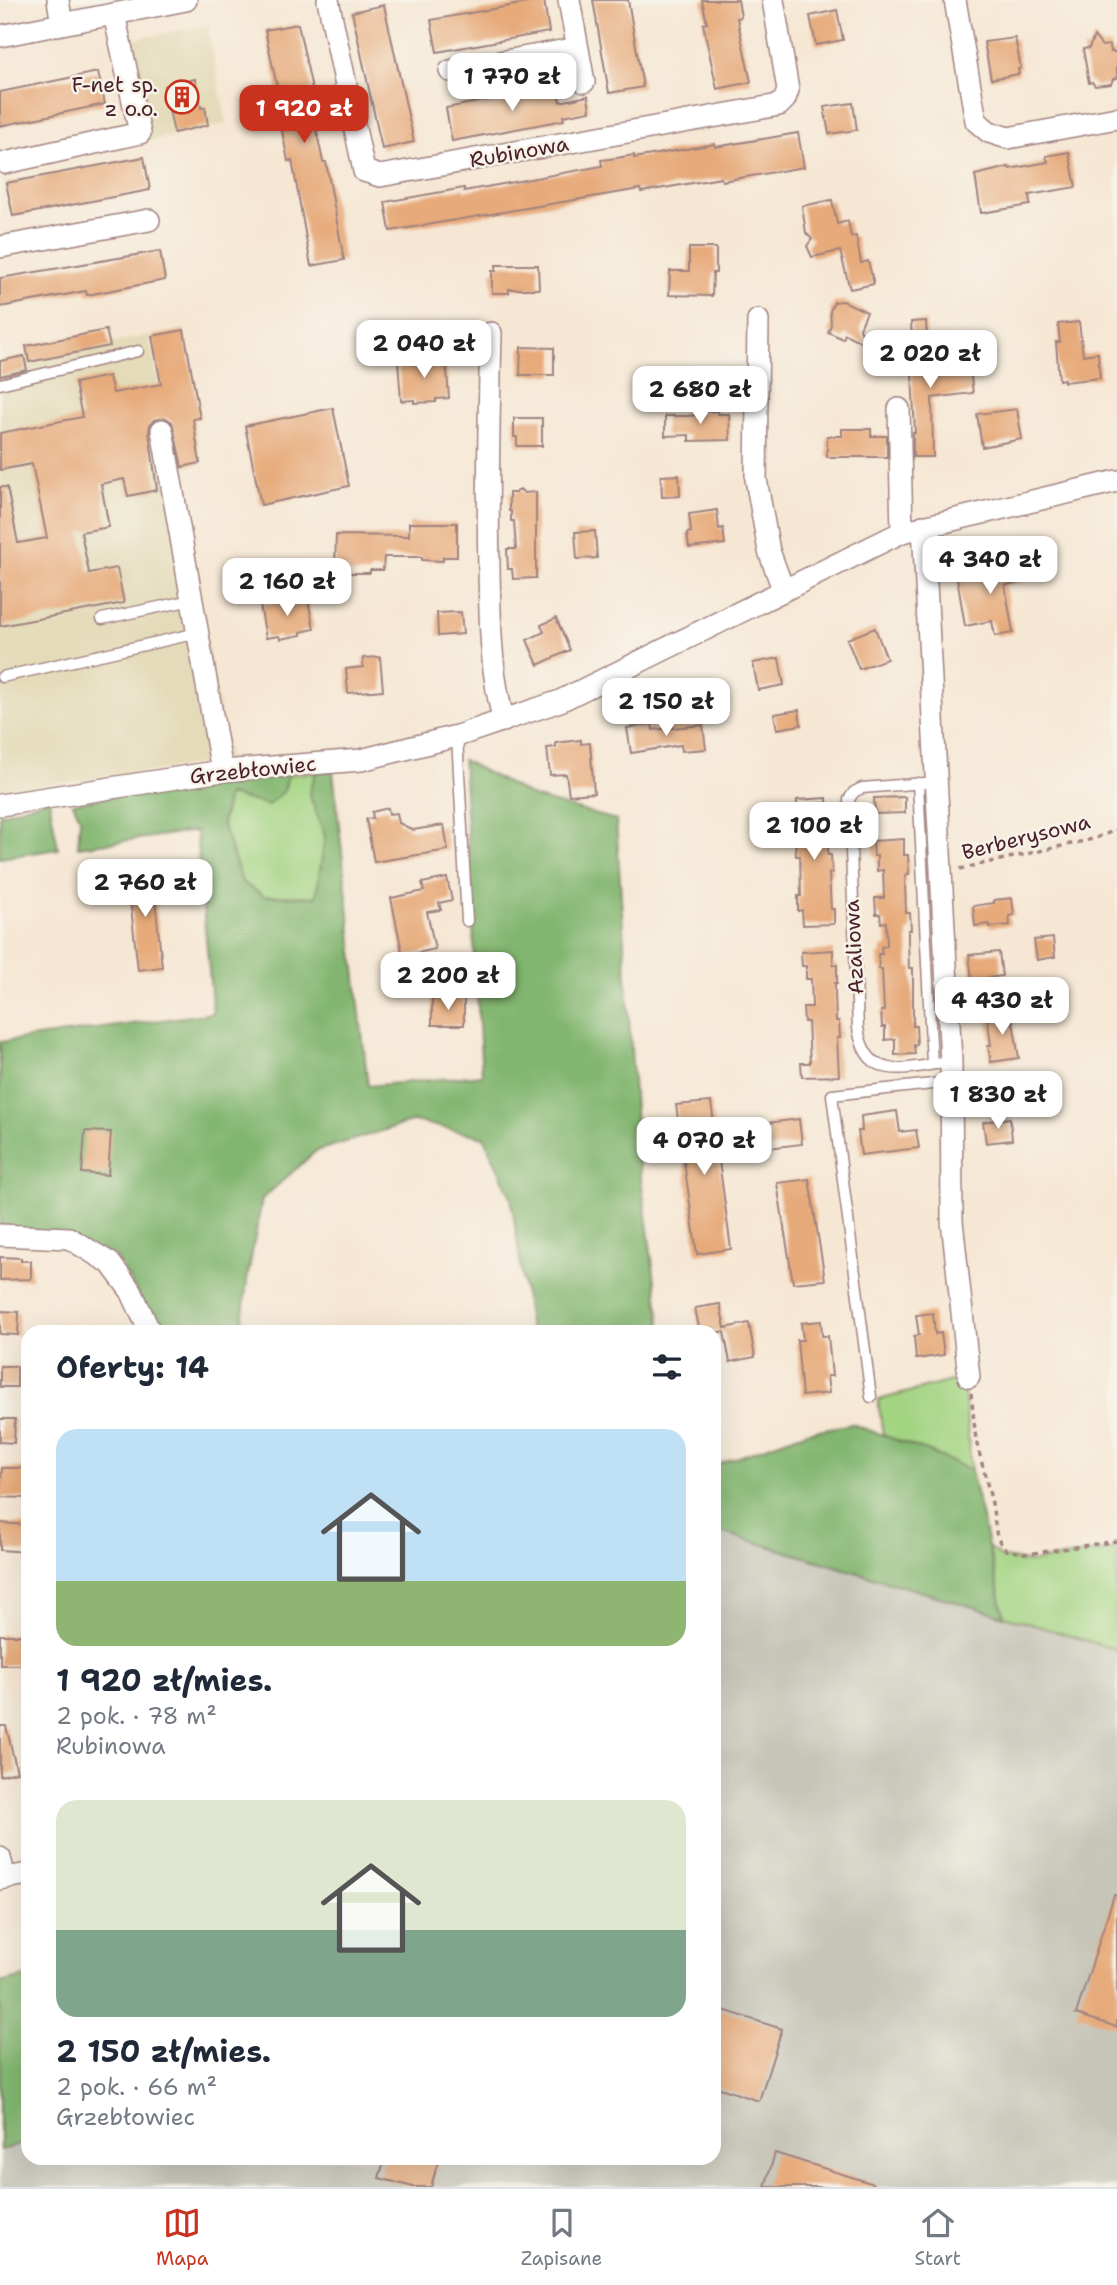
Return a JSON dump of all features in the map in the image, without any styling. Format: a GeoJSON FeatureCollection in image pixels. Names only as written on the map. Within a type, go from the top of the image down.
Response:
{"type":"FeatureCollection","features":[{"type":"Feature","properties":{"kind":"street"},"geometry":{"type":"LineString","coordinates":[[58,0],[62,24]]}},
{"type":"Feature","properties":{"kind":"street"},"geometry":{"type":"LineString","coordinates":[[0,36],[186,0]]}},
{"type":"Feature","properties":{"kind":"street","name":"Rubinowa"},"geometry":{"type":"LineString","coordinates":[[328,0],[364,171],[380,176],[779,105],[788,90],[773,0]]}},
{"type":"Feature","properties":{"kind":"street"},"geometry":{"type":"LineString","coordinates":[[569,0],[584,82]]}},
{"type":"Feature","properties":{"kind":"street"},"geometry":{"type":"LineString","coordinates":[[955,0],[976,121],[989,132],[1008,138],[1117,118]]}},
{"type":"Feature","properties":{"kind":"street"},"geometry":{"type":"LineString","coordinates":[[5,163],[140,134],[114,14]]}},
{"type":"Feature","properties":{"kind":"street"},"geometry":{"type":"LineString","coordinates":[[450,71],[578,48]]}},
{"type":"Feature","properties":{"kind":"street"},"geometry":{"type":"LineString","coordinates":[[0,247],[149,220]]}},
{"type":"Feature","properties":{"kind":"street"},"geometry":{"type":"LineString","coordinates":[[758,320],[757,479],[769,551],[783,589]]}},
{"type":"Feature","properties":{"kind":"street"},"geometry":{"type":"LineString","coordinates":[[491,333],[487,489],[489,606],[496,695],[504,721]]}},
{"type":"Feature","properties":{"kind":"street"},"geometry":{"type":"LineString","coordinates":[[898,409],[902,532]]}},
{"type":"Feature","properties":{"kind":"street"},"geometry":{"type":"LineString","coordinates":[[162,430],[222,771]]}},
{"type":"Feature","properties":{"kind":"street","name":"Grzebłowiec"},"geometry":{"type":"LineString","coordinates":[[0,806],[222,771],[361,760],[457,736],[560,701],[902,532],[1117,481]]}},
{"type":"Feature","properties":{"kind":"street"},"geometry":{"type":"LineString","coordinates":[[923,526],[928,782],[941,874],[945,1069],[952,1221],[969,1377]]}},
{"type":"Feature","properties":{"kind":"street"},"geometry":{"type":"LineString","coordinates":[[0,1235],[69,1238],[110,1263],[131,1291],[147,1325]]}},
{"type":"Feature","properties":{"kind":"street"},"geometry":{"type":"LineString","coordinates":[[2,1872],[21,1873]]}},
{"type":"Feature","properties":{"kind":"lane"},"geometry":{"type":"LineString","coordinates":[[0,384],[138,351]]}},
{"type":"Feature","properties":{"kind":"lane"},"geometry":{"type":"LineString","coordinates":[[102,619],[192,600]]}},
{"type":"Feature","properties":{"kind":"lane"},"geometry":{"type":"LineString","coordinates":[[2,677],[198,633]]}},
{"type":"Feature","properties":{"kind":"lane"},"geometry":{"type":"LineString","coordinates":[[457,736],[467,921]]}},
{"type":"Feature","properties":{"kind":"lane"},"geometry":{"type":"LineString","coordinates":[[871,1397],[832,1096],[945,1069],[928,782]]}},
{"type":"Feature","properties":{"kind":"lane","name":"Azaliowa"},"geometry":{"type":"LineString","coordinates":[[928,782],[862,788],[854,792],[849,799],[857,1000],[860,1041],[864,1054],[877,1064],[890,1069],[945,1069]]}},
{"type":"Feature","properties":{"kind":"path","name":"Berberysowa"},"geometry":{"type":"LineString","coordinates":[[941,874],[1093,839],[1117,830]]}},
{"type":"Feature","properties":{"kind":"path"},"geometry":{"type":"LineString","coordinates":[[969,1377],[976,1440],[992,1503],[997,1538],[1006,1550],[1028,1554],[1117,1541]]}},
{"type":"Feature","properties":{"kind":"shaded area"},"geometry":{"type":"Polygon","coordinates":[[[210,24],[208,31],[227,124],[145,142],[125,41],[210,24]]]}},
{"type":"Feature","properties":{"kind":"shaded area"},"geometry":{"type":"Polygon","coordinates":[[[149,335],[230,761],[0,791],[0,364],[149,335]]]}},
{"type":"Feature","properties":{"kind":"shaded area"},"geometry":{"type":"Polygon","coordinates":[[[721,1532],[1117,1650],[1117,2187],[0,2187],[0,2150],[21,2145],[21,2165],[721,2165],[721,1532]]]}},
{"type":"Feature","properties":{"kind":"green space"},"geometry":{"type":"Polygon","coordinates":[[[463,760],[533,797],[616,820],[638,1156],[661,1325],[529,1325],[511,1197],[484,1137],[414,1121],[316,1151],[262,1199],[242,1325],[156,1325],[115,1255],[0,1225],[0,1042],[213,1013],[196,831],[78,847],[80,818],[73,803],[225,777],[288,775],[284,791],[268,805],[228,795],[222,823],[242,882],[264,896],[316,897],[325,836],[309,793],[316,772],[333,771],[368,1086],[482,1075],[463,760]]]}},
{"type":"Feature","properties":{"kind":"green space"},"geometry":{"type":"Polygon","coordinates":[[[316,772],[309,793],[325,836],[317,897],[264,896],[242,882],[222,823],[228,795],[288,775],[316,772]]]}},
{"type":"Feature","properties":{"kind":"green space"},"geometry":{"type":"Polygon","coordinates":[[[49,799],[58,849],[0,858],[0,814],[49,799]]]}},
{"type":"Feature","properties":{"kind":"green space"},"geometry":{"type":"Polygon","coordinates":[[[963,1378],[971,1470],[883,1435],[878,1400],[963,1378]]]}},
{"type":"Feature","properties":{"kind":"green space"},"geometry":{"type":"Polygon","coordinates":[[[852,1424],[971,1470],[1004,1616],[721,1532],[721,1463],[807,1432],[852,1424]]]}},
{"type":"Feature","properties":{"kind":"green space"},"geometry":{"type":"Polygon","coordinates":[[[989,1548],[1003,1558],[1031,1562],[1117,1549],[1117,1650],[1004,1616],[989,1548]]]}},
{"type":"Feature","properties":{"kind":"green space"},"geometry":{"type":"Polygon","coordinates":[[[21,1978],[21,2145],[0,2150],[0,1983],[21,1978]]]}},
{"type":"Feature","properties":{"kind":"building"},"geometry":{"type":"Polygon","coordinates":[[[544,0],[549,32],[437,52],[431,20],[544,0]]]}},
{"type":"Feature","properties":{"kind":"building"},"geometry":{"type":"Polygon","coordinates":[[[593,0],[628,0],[643,87],[609,93],[593,0]]]}},
{"type":"Feature","properties":{"kind":"building"},"geometry":{"type":"Polygon","coordinates":[[[702,0],[738,0],[741,17],[737,18],[751,82],[717,89],[703,24],[707,23],[702,0]]]}},
{"type":"Feature","properties":{"kind":"building"},"geometry":{"type":"Polygon","coordinates":[[[384,5],[414,142],[382,149],[352,12],[384,5]]]}},
{"type":"Feature","properties":{"kind":"building"},"geometry":{"type":"Polygon","coordinates":[[[837,10],[843,40],[816,45],[810,16],[837,10]]]}},
{"type":"Feature","properties":{"kind":"building"},"geometry":{"type":"Polygon","coordinates":[[[298,24],[312,89],[308,90],[323,162],[326,162],[344,260],[311,266],[292,160],[288,161],[275,96],[279,96],[265,30],[298,24]]]}},
{"type":"Feature","properties":{"kind":"building"},"geometry":{"type":"Polygon","coordinates":[[[1094,36],[1102,46],[1110,45],[1111,52],[1117,52],[1117,78],[1113,79],[1111,84],[1095,86],[1092,82],[1089,83],[1083,49],[1089,48],[1094,36]]]}},
{"type":"Feature","properties":{"kind":"building"},"geometry":{"type":"Polygon","coordinates":[[[1015,38],[1021,68],[1018,69],[1019,74],[991,79],[984,42],[1015,38]]]}},
{"type":"Feature","properties":{"kind":"building"},"geometry":{"type":"Polygon","coordinates":[[[98,72],[105,104],[0,126],[0,92],[98,72]]]}},
{"type":"Feature","properties":{"kind":"building"},"geometry":{"type":"Polygon","coordinates":[[[195,79],[201,108],[205,107],[208,125],[174,133],[164,86],[195,79]]]}},
{"type":"Feature","properties":{"kind":"building"},"geometry":{"type":"Polygon","coordinates":[[[557,87],[560,102],[588,96],[590,111],[563,116],[564,120],[452,141],[446,108],[557,87]]]}},
{"type":"Feature","properties":{"kind":"building"},"geometry":{"type":"Polygon","coordinates":[[[853,103],[857,130],[829,134],[824,107],[853,103]]]}},
{"type":"Feature","properties":{"kind":"building"},"geometry":{"type":"Polygon","coordinates":[[[798,133],[804,167],[641,192],[640,189],[390,231],[385,202],[602,166],[601,160],[634,155],[634,158],[715,144],[715,147],[798,133]]]}},
{"type":"Feature","properties":{"kind":"building"},"geometry":{"type":"Polygon","coordinates":[[[1069,152],[1076,187],[1029,195],[1030,205],[981,213],[975,175],[1048,162],[1046,156],[1069,152]]]}},
{"type":"Feature","properties":{"kind":"building"},"geometry":{"type":"Polygon","coordinates":[[[144,157],[150,190],[13,216],[6,183],[144,157]]]}},
{"type":"Feature","properties":{"kind":"building"},"geometry":{"type":"Polygon","coordinates":[[[832,200],[837,224],[848,221],[851,237],[856,236],[861,263],[868,261],[874,284],[850,289],[840,251],[812,257],[807,246],[812,239],[806,233],[802,206],[832,200]]]}},
{"type":"Feature","properties":{"kind":"building"},"geometry":{"type":"Polygon","coordinates":[[[689,248],[716,248],[712,296],[669,295],[670,271],[689,271],[689,248]]]}},
{"type":"Feature","properties":{"kind":"building"},"geometry":{"type":"Polygon","coordinates":[[[160,251],[165,280],[87,295],[86,291],[0,307],[0,278],[160,251]]]}},
{"type":"Feature","properties":{"kind":"building"},"geometry":{"type":"Polygon","coordinates":[[[496,265],[538,265],[539,289],[509,289],[509,293],[492,293],[492,271],[496,271],[496,265]]]}},
{"type":"Feature","properties":{"kind":"building"},"geometry":{"type":"Polygon","coordinates":[[[843,301],[867,312],[860,328],[865,344],[845,334],[843,339],[828,332],[831,325],[830,311],[834,302],[843,301]]]}},
{"type":"Feature","properties":{"kind":"building"},"geometry":{"type":"Polygon","coordinates":[[[926,321],[929,374],[970,370],[973,393],[932,398],[933,457],[913,457],[915,433],[911,322],[926,321]]]}},
{"type":"Feature","properties":{"kind":"building"},"geometry":{"type":"Polygon","coordinates":[[[1079,322],[1083,355],[1098,353],[1100,378],[1064,382],[1064,379],[1059,380],[1056,342],[1060,342],[1058,324],[1079,322]]]}},
{"type":"Feature","properties":{"kind":"building"},"geometry":{"type":"Polygon","coordinates":[[[106,330],[110,346],[29,362],[26,346],[106,330]]]}},
{"type":"Feature","properties":{"kind":"building"},"geometry":{"type":"Polygon","coordinates":[[[184,330],[200,418],[193,419],[200,463],[182,467],[172,422],[166,418],[154,420],[149,432],[157,490],[128,496],[124,479],[101,484],[109,527],[81,532],[89,573],[117,568],[124,603],[0,626],[0,487],[7,487],[18,543],[47,538],[32,464],[0,470],[0,433],[82,417],[75,383],[109,376],[113,393],[161,384],[152,336],[184,330]]]}},
{"type":"Feature","properties":{"kind":"building"},"geometry":{"type":"Polygon","coordinates":[[[521,347],[554,348],[554,375],[520,375],[521,347]]]}},
{"type":"Feature","properties":{"kind":"building"},"geometry":{"type":"Polygon","coordinates":[[[24,356],[27,370],[0,376],[0,361],[24,356]]]}},
{"type":"Feature","properties":{"kind":"building"},"geometry":{"type":"Polygon","coordinates":[[[446,358],[449,398],[436,399],[436,402],[401,401],[398,361],[446,358]]]}},
{"type":"Feature","properties":{"kind":"building"},"geometry":{"type":"Polygon","coordinates":[[[333,408],[349,486],[261,505],[245,426],[333,408]]]}},
{"type":"Feature","properties":{"kind":"building"},"geometry":{"type":"Polygon","coordinates":[[[1017,409],[1022,439],[982,447],[977,414],[1017,409]]]}},
{"type":"Feature","properties":{"kind":"building"},"geometry":{"type":"Polygon","coordinates":[[[718,411],[718,414],[729,414],[730,440],[689,441],[689,435],[665,436],[665,416],[688,416],[698,415],[698,412],[718,411]]]}},
{"type":"Feature","properties":{"kind":"building"},"geometry":{"type":"Polygon","coordinates":[[[514,418],[542,418],[542,446],[517,446],[514,418]]]}},
{"type":"Feature","properties":{"kind":"building"},"geometry":{"type":"Polygon","coordinates":[[[842,429],[871,429],[871,436],[887,436],[887,457],[827,457],[827,436],[842,436],[842,429]]]}},
{"type":"Feature","properties":{"kind":"building"},"geometry":{"type":"Polygon","coordinates":[[[679,475],[680,496],[662,497],[661,476],[679,475]]]}},
{"type":"Feature","properties":{"kind":"building"},"geometry":{"type":"Polygon","coordinates":[[[520,489],[524,493],[536,492],[536,578],[513,579],[512,569],[508,569],[507,549],[516,549],[514,521],[511,521],[509,511],[509,493],[520,489]]]}},
{"type":"Feature","properties":{"kind":"building"},"geometry":{"type":"Polygon","coordinates":[[[717,510],[719,529],[723,528],[725,544],[689,548],[689,514],[717,510]]]}},
{"type":"Feature","properties":{"kind":"building"},"geometry":{"type":"Polygon","coordinates":[[[409,523],[457,523],[457,557],[443,557],[443,561],[422,560],[422,557],[384,557],[383,570],[370,570],[370,573],[348,573],[349,569],[335,569],[336,535],[409,536],[409,523]]]}},
{"type":"Feature","properties":{"kind":"building"},"geometry":{"type":"Polygon","coordinates":[[[595,531],[597,558],[577,559],[575,532],[595,531]]]}},
{"type":"Feature","properties":{"kind":"building"},"geometry":{"type":"Polygon","coordinates":[[[1019,557],[1024,582],[1005,585],[1013,633],[995,636],[992,621],[965,626],[957,578],[996,571],[994,562],[1019,557]]]}},
{"type":"Feature","properties":{"kind":"building"},"geometry":{"type":"Polygon","coordinates":[[[307,596],[314,629],[280,639],[279,636],[266,638],[260,605],[307,596]]]}},
{"type":"Feature","properties":{"kind":"building"},"geometry":{"type":"Polygon","coordinates":[[[461,612],[463,634],[438,636],[437,613],[461,612]]]}},
{"type":"Feature","properties":{"kind":"building"},"geometry":{"type":"Polygon","coordinates":[[[556,618],[570,650],[538,665],[527,640],[544,632],[541,625],[556,618]]]}},
{"type":"Feature","properties":{"kind":"building"},"geometry":{"type":"Polygon","coordinates":[[[875,628],[887,659],[859,669],[847,639],[875,628]]]}},
{"type":"Feature","properties":{"kind":"building"},"geometry":{"type":"Polygon","coordinates":[[[380,657],[383,690],[348,693],[346,669],[363,667],[363,658],[380,657]]]}},
{"type":"Feature","properties":{"kind":"building"},"geometry":{"type":"Polygon","coordinates":[[[779,658],[784,685],[758,690],[753,663],[779,658]]]}},
{"type":"Feature","properties":{"kind":"building"},"geometry":{"type":"Polygon","coordinates":[[[799,710],[801,725],[777,729],[774,714],[799,710]]]}},
{"type":"Feature","properties":{"kind":"building"},"geometry":{"type":"Polygon","coordinates":[[[652,724],[653,730],[703,725],[706,749],[682,751],[681,745],[631,753],[627,728],[652,724]]]}},
{"type":"Feature","properties":{"kind":"building"},"geometry":{"type":"Polygon","coordinates":[[[581,740],[581,744],[590,743],[594,793],[569,795],[566,774],[550,775],[547,748],[556,747],[556,743],[581,740]]]}},
{"type":"Feature","properties":{"kind":"building"},"geometry":{"type":"Polygon","coordinates":[[[905,797],[905,813],[875,814],[874,798],[905,797]]]}},
{"type":"Feature","properties":{"kind":"building"},"geometry":{"type":"Polygon","coordinates":[[[827,798],[828,855],[831,855],[832,873],[829,873],[831,909],[834,909],[834,924],[803,925],[802,910],[798,911],[798,896],[801,896],[800,856],[796,856],[795,842],[798,841],[797,800],[827,798]]]}},
{"type":"Feature","properties":{"kind":"building"},"geometry":{"type":"Polygon","coordinates":[[[388,808],[389,814],[397,813],[399,823],[413,830],[444,825],[448,850],[374,862],[366,819],[373,818],[372,812],[388,808]]]}},
{"type":"Feature","properties":{"kind":"building"},"geometry":{"type":"Polygon","coordinates":[[[904,839],[904,855],[908,855],[909,874],[906,874],[905,883],[906,913],[910,913],[911,930],[908,930],[909,968],[913,968],[913,1026],[916,1026],[917,1045],[914,1045],[915,1054],[895,1055],[895,1039],[885,1040],[885,1027],[882,1027],[882,969],[879,969],[878,954],[882,954],[881,947],[887,946],[886,922],[881,923],[880,914],[876,914],[875,898],[884,898],[883,870],[877,871],[873,841],[904,839]]]}},
{"type":"Feature","properties":{"kind":"building"},"geometry":{"type":"Polygon","coordinates":[[[152,869],[162,967],[138,970],[127,872],[152,869]]]}},
{"type":"Feature","properties":{"kind":"building"},"geometry":{"type":"Polygon","coordinates":[[[447,878],[452,900],[439,903],[441,910],[427,912],[435,949],[403,956],[391,898],[424,891],[422,883],[447,878]]]}},
{"type":"Feature","properties":{"kind":"building"},"geometry":{"type":"Polygon","coordinates":[[[1012,898],[1014,915],[1009,916],[1010,925],[975,926],[973,906],[1012,898]]]}},
{"type":"Feature","properties":{"kind":"building"},"geometry":{"type":"Polygon","coordinates":[[[1053,938],[1055,957],[1037,960],[1034,940],[1053,938]]]}},
{"type":"Feature","properties":{"kind":"building"},"geometry":{"type":"Polygon","coordinates":[[[833,950],[833,965],[837,965],[835,992],[836,1021],[839,1021],[840,1038],[837,1038],[839,1076],[802,1077],[801,1063],[810,1063],[808,1022],[804,1022],[803,1007],[812,1007],[811,979],[806,979],[806,966],[802,966],[801,952],[833,950]]]}},
{"type":"Feature","properties":{"kind":"building"},"geometry":{"type":"Polygon","coordinates":[[[999,952],[1002,976],[972,980],[969,955],[999,952]]]}},
{"type":"Feature","properties":{"kind":"building"},"geometry":{"type":"Polygon","coordinates":[[[432,999],[464,999],[464,1025],[432,1025],[432,999]]]}},
{"type":"Feature","properties":{"kind":"building"},"geometry":{"type":"Polygon","coordinates":[[[1011,1010],[1019,1058],[991,1062],[987,1013],[1011,1010]]]}},
{"type":"Feature","properties":{"kind":"building"},"geometry":{"type":"Polygon","coordinates":[[[711,1102],[731,1249],[697,1254],[676,1105],[711,1102]]]}},
{"type":"Feature","properties":{"kind":"building"},"geometry":{"type":"Polygon","coordinates":[[[897,1111],[900,1132],[916,1130],[919,1148],[861,1155],[858,1131],[862,1131],[861,1116],[897,1111]]]}},
{"type":"Feature","properties":{"kind":"building"},"geometry":{"type":"Polygon","coordinates":[[[1010,1118],[1012,1140],[986,1143],[983,1122],[1010,1118]]]}},
{"type":"Feature","properties":{"kind":"building"},"geometry":{"type":"Polygon","coordinates":[[[799,1119],[802,1144],[769,1148],[766,1123],[799,1119]]]}},
{"type":"Feature","properties":{"kind":"building"},"geometry":{"type":"Polygon","coordinates":[[[85,1131],[111,1132],[108,1175],[82,1173],[85,1131]]]}},
{"type":"Feature","properties":{"kind":"building"},"geometry":{"type":"Polygon","coordinates":[[[809,1179],[825,1280],[793,1283],[777,1183],[809,1179]]]}},
{"type":"Feature","properties":{"kind":"building"},"geometry":{"type":"Polygon","coordinates":[[[0,1257],[31,1261],[31,1279],[0,1280],[0,1257]]]}},
{"type":"Feature","properties":{"kind":"building"},"geometry":{"type":"Polygon","coordinates":[[[720,1304],[725,1328],[749,1323],[755,1357],[730,1362],[721,1325],[699,1325],[695,1308],[720,1304]]]}},
{"type":"Feature","properties":{"kind":"building"},"geometry":{"type":"Polygon","coordinates":[[[0,1311],[19,1312],[18,1335],[0,1334],[0,1311]]]}},
{"type":"Feature","properties":{"kind":"building"},"geometry":{"type":"Polygon","coordinates":[[[933,1313],[935,1334],[941,1333],[944,1355],[916,1359],[914,1336],[919,1335],[916,1315],[933,1313]]]}},
{"type":"Feature","properties":{"kind":"building"},"geometry":{"type":"Polygon","coordinates":[[[821,1321],[822,1336],[828,1336],[832,1376],[827,1376],[829,1393],[802,1396],[797,1340],[803,1340],[801,1323],[821,1321]]]}},
{"type":"Feature","properties":{"kind":"building"},"geometry":{"type":"Polygon","coordinates":[[[0,1366],[17,1366],[17,1387],[0,1387],[0,1366]]]}},
{"type":"Feature","properties":{"kind":"building"},"geometry":{"type":"Polygon","coordinates":[[[0,1419],[15,1419],[14,1443],[0,1442],[0,1419]]]}},
{"type":"Feature","properties":{"kind":"building"},"geometry":{"type":"Polygon","coordinates":[[[2,1468],[21,1468],[21,1498],[0,1497],[2,1468]]]}},
{"type":"Feature","properties":{"kind":"building"},"geometry":{"type":"Polygon","coordinates":[[[0,1523],[21,1524],[21,1552],[0,1550],[0,1523]]]}},
{"type":"Feature","properties":{"kind":"building"},"geometry":{"type":"Polygon","coordinates":[[[0,1635],[21,1635],[21,1665],[0,1665],[0,1635]]]}},
{"type":"Feature","properties":{"kind":"building"},"geometry":{"type":"Polygon","coordinates":[[[0,1726],[6,1726],[17,1772],[0,1776],[0,1726]]]}},
{"type":"Feature","properties":{"kind":"building"},"geometry":{"type":"Polygon","coordinates":[[[1114,1895],[1117,1895],[1117,2027],[1076,2014],[1114,1895]]]}},
{"type":"Feature","properties":{"kind":"building"},"geometry":{"type":"Polygon","coordinates":[[[721,2009],[782,2029],[759,2101],[721,2088],[721,2009]]]}},
{"type":"Feature","properties":{"kind":"building"},"geometry":{"type":"Polygon","coordinates":[[[775,2153],[874,2184],[873,2187],[765,2187],[775,2153]]]}},
{"type":"Feature","properties":{"kind":"building"},"geometry":{"type":"Polygon","coordinates":[[[383,2165],[437,2165],[431,2187],[413,2187],[379,2178],[383,2165]]]}},
{"type":"Feature","properties":{"kind":"place","name":"F-net sp. z o.o."},"geometry":{"type":"Point","coordinates":[182,97]}}]}
